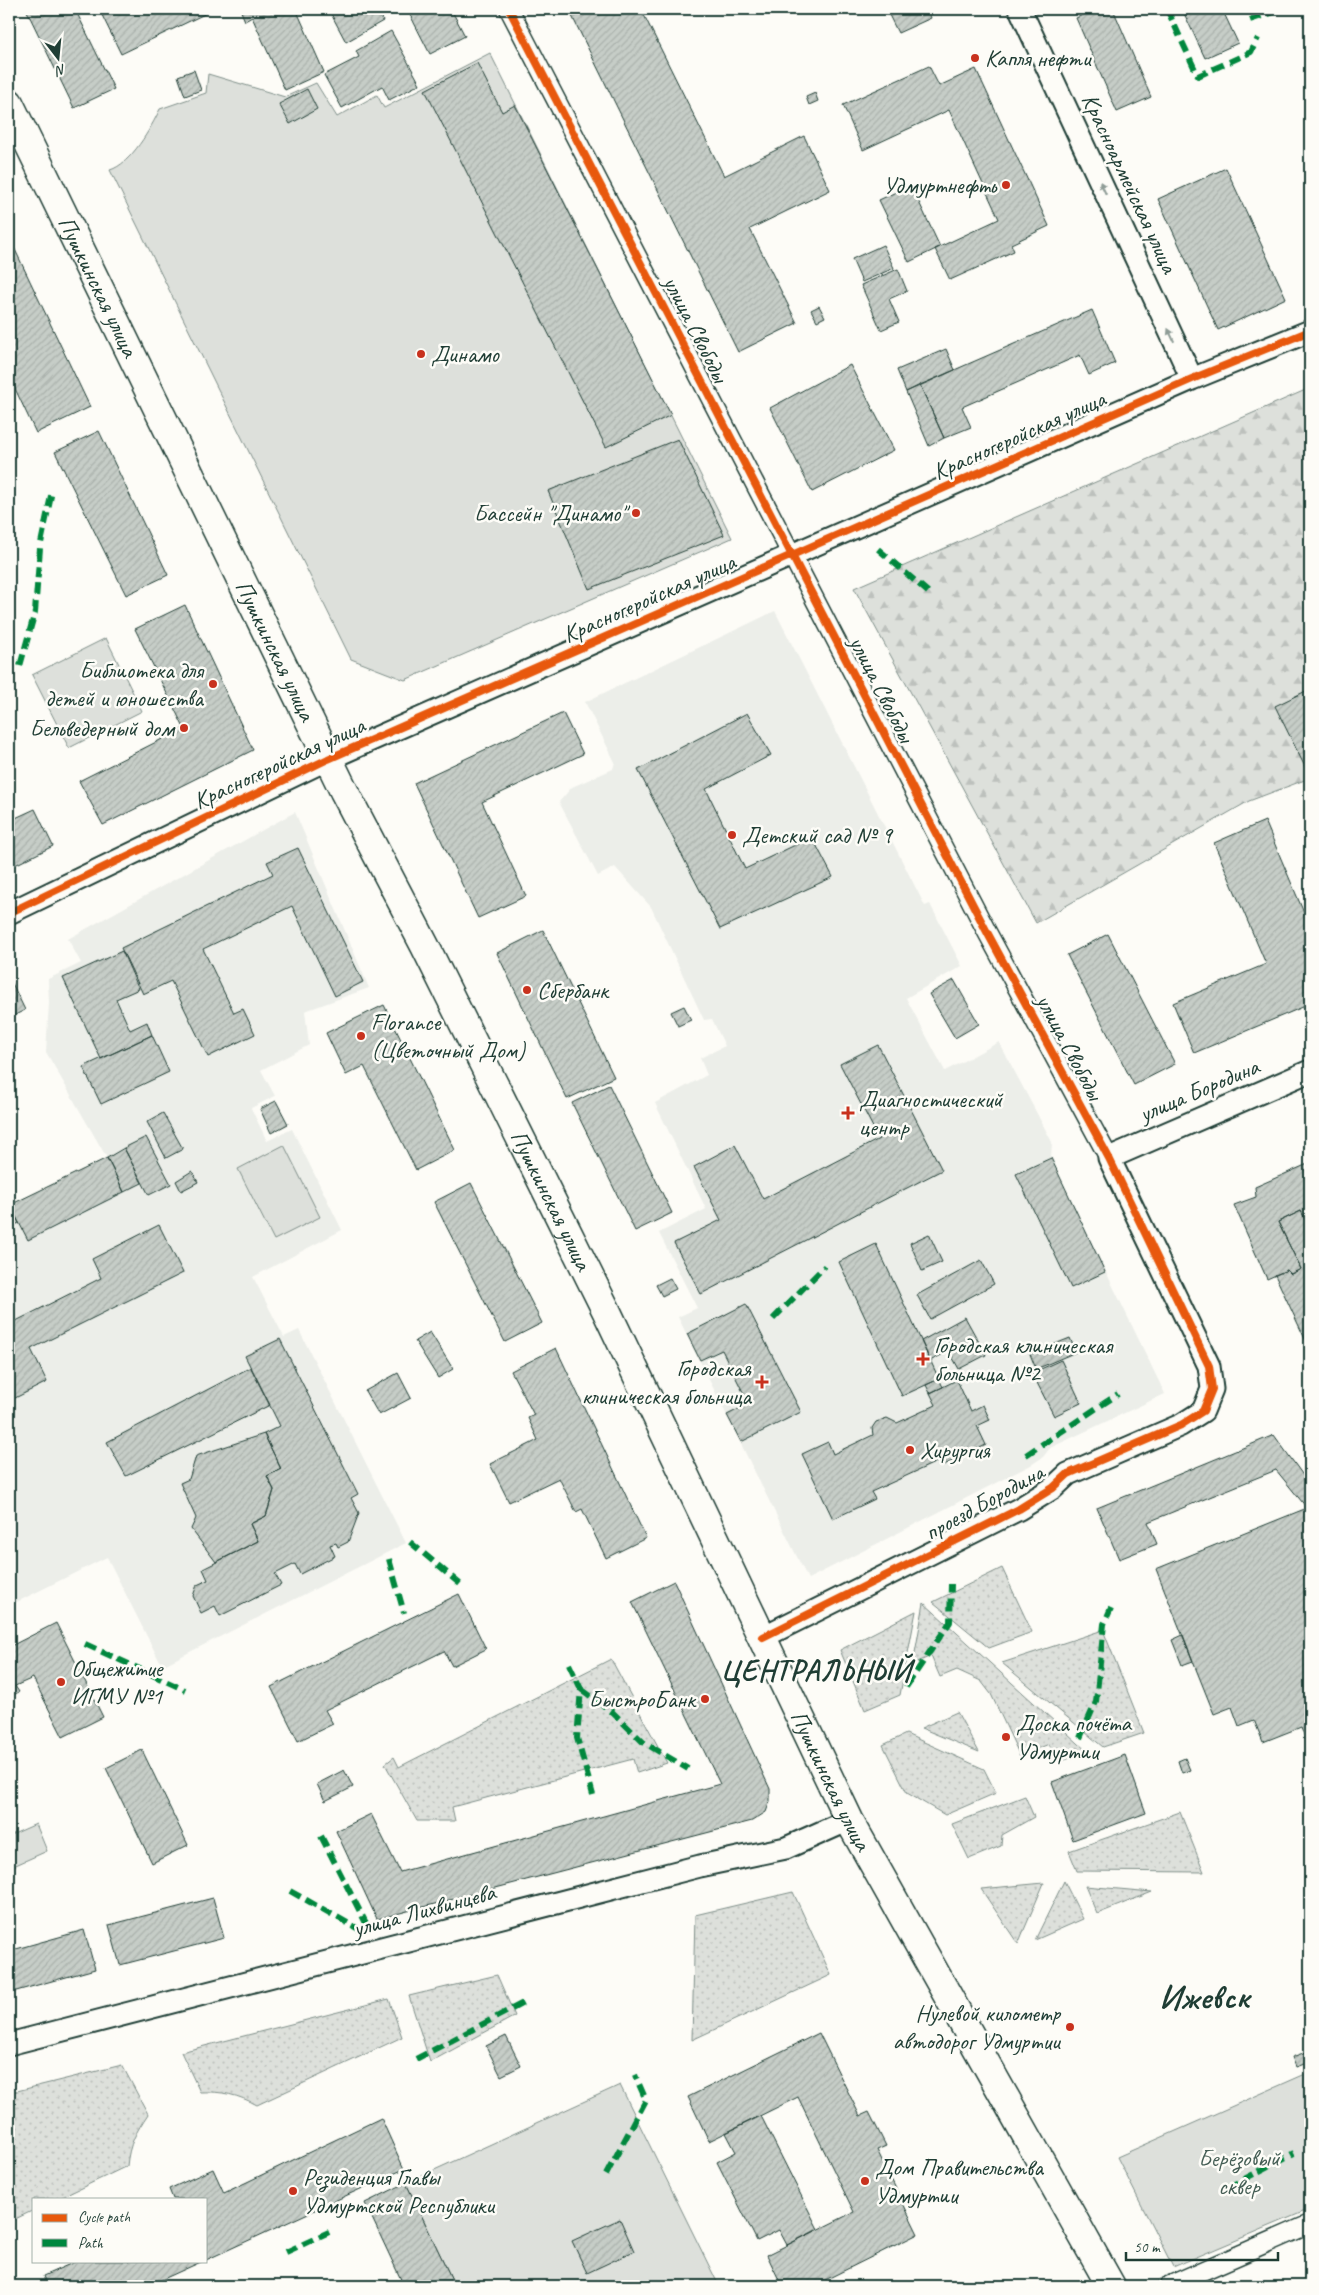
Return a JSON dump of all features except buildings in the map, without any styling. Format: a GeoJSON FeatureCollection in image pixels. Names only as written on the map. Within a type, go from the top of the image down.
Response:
{"type":"FeatureCollection","features":[{"type":"Feature","properties":{"kind":"main road","name":"Пушкинская улица"},"geometry":{"type":"LineString","coordinates":[[9,103],[328,759],[425,946],[606,1310],[849,1820],[1111,2286]]}},
{"type":"Feature","properties":{"kind":"street","name":"улица Свободы"},"geometry":{"type":"LineString","coordinates":[[509,9],[982,924],[1109,1158],[1209,1366],[1212,1390]]}},
{"type":"Feature","properties":{"kind":"street","name":"Красноармейская улица"},"geometry":{"type":"LineString","coordinates":[[1020,9],[1192,379]]}},
{"type":"Feature","properties":{"kind":"street","name":"Красногеройская улица"},"geometry":{"type":"LineString","coordinates":[[9,913],[328,759],[1192,379],[1310,331]]}},
{"type":"Feature","properties":{"kind":"street","name":"улица Бородина"},"geometry":{"type":"LineString","coordinates":[[1109,1158],[1310,1071]]}},
{"type":"Feature","properties":{"kind":"street","name":"проезд Бородина"},"geometry":{"type":"LineString","coordinates":[[763,1637],[1019,1509],[1053,1488],[1068,1474],[1181,1426],[1203,1411],[1212,1390]]}},
{"type":"Feature","properties":{"kind":"street","name":"улица Лихвинцева"},"geometry":{"type":"LineString","coordinates":[[9,2044],[700,1866],[786,1848],[849,1820]]}},
{"type":"Feature","properties":{"kind":"street"},"geometry":{"type":"LineString","coordinates":[[1168,2286],[1310,2224]]}},
{"type":"Feature","properties":{"kind":"shaded area"},"geometry":{"type":"Polygon","coordinates":[[[775,611],[925,906],[930,904],[962,966],[906,998],[945,1071],[999,1042],[1052,1142],[1051,1158],[1165,1394],[1050,1448],[1043,1457],[1031,1465],[808,1579],[678,1317],[697,1308],[659,1233],[706,1209],[655,1103],[707,1075],[700,1058],[725,1046],[712,1019],[704,1020],[651,907],[615,867],[598,876],[559,802],[572,787],[613,769],[615,762],[585,702],[775,611]]]}},
{"type":"Feature","properties":{"kind":"shaded area"},"geometry":{"type":"Polygon","coordinates":[[[295,812],[369,988],[305,1011],[309,1045],[261,1070],[275,1096],[251,1108],[267,1141],[292,1129],[342,1230],[253,1277],[284,1337],[299,1330],[406,1543],[162,1666],[107,1557],[9,1606],[9,1228],[19,1222],[10,1205],[107,1158],[46,1052],[49,1003],[48,979],[81,963],[68,939],[295,812]]]}},
{"type":"Feature","properties":{"kind":"green space","name":"Динамо"},"geometry":{"type":"Polygon","coordinates":[[[490,53],[732,538],[405,680],[351,659],[110,170],[125,161],[133,153],[146,135],[160,109],[206,93],[208,74],[285,97],[316,83],[337,117],[377,95],[384,108],[490,53]]]}},
{"type":"Feature","properties":{"kind":"green space"},"geometry":{"type":"Polygon","coordinates":[[[1310,388],[1310,778],[1249,801],[1036,923],[854,588],[1310,388]]]}},
{"type":"Feature","properties":{"kind":"green space"},"geometry":{"type":"Polygon","coordinates":[[[106,638],[142,711],[69,748],[32,675],[106,638]]]}},
{"type":"Feature","properties":{"kind":"green space"},"geometry":{"type":"Polygon","coordinates":[[[284,1145],[320,1217],[274,1240],[238,1169],[284,1145]]]}},
{"type":"Feature","properties":{"kind":"green space"},"geometry":{"type":"Polygon","coordinates":[[[1002,1568],[1032,1632],[989,1648],[933,1602],[1002,1568]]]}},
{"type":"Feature","properties":{"kind":"green space"},"geometry":{"type":"Polygon","coordinates":[[[924,1603],[1089,1753],[1057,1762],[1049,1744],[1020,1756],[991,1694],[981,1681],[957,1670],[940,1677],[931,1656],[913,1664],[924,1603]]]}},
{"type":"Feature","properties":{"kind":"green space"},"geometry":{"type":"Polygon","coordinates":[[[916,1611],[900,1695],[865,1710],[840,1650],[916,1611]]]}},
{"type":"Feature","properties":{"kind":"green space"},"geometry":{"type":"Polygon","coordinates":[[[1103,1630],[1144,1733],[1103,1747],[1002,1663],[1103,1630]]]}},
{"type":"Feature","properties":{"kind":"green space"},"geometry":{"type":"Polygon","coordinates":[[[611,1659],[667,1763],[637,1773],[633,1759],[452,1807],[455,1821],[417,1821],[385,1764],[394,1757],[399,1767],[611,1659]]]}},
{"type":"Feature","properties":{"kind":"green space"},"geometry":{"type":"Polygon","coordinates":[[[957,1712],[979,1752],[921,1728],[957,1712]]]}},
{"type":"Feature","properties":{"kind":"green space"},"geometry":{"type":"Polygon","coordinates":[[[906,1734],[984,1769],[996,1793],[945,1815],[907,1793],[883,1745],[906,1734]]]}},
{"type":"Feature","properties":{"kind":"green space"},"geometry":{"type":"Polygon","coordinates":[[[1025,1796],[1034,1817],[1002,1835],[1001,1846],[969,1859],[952,1824],[1025,1796]]]}},
{"type":"Feature","properties":{"kind":"green space"},"geometry":{"type":"Polygon","coordinates":[[[1180,1812],[1204,1872],[1077,1871],[1069,1851],[1180,1812]]]}},
{"type":"Feature","properties":{"kind":"green space"},"geometry":{"type":"Polygon","coordinates":[[[36,1824],[47,1851],[9,1868],[9,1836],[36,1824]]]}},
{"type":"Feature","properties":{"kind":"green space"},"geometry":{"type":"Polygon","coordinates":[[[1064,1881],[1083,1919],[1035,1940],[1064,1881]]]}},
{"type":"Feature","properties":{"kind":"green space"},"geometry":{"type":"Polygon","coordinates":[[[1044,1883],[1018,1944],[981,1889],[1044,1883]]]}},
{"type":"Feature","properties":{"kind":"green space"},"geometry":{"type":"Polygon","coordinates":[[[1085,1886],[1152,1892],[1097,1914],[1085,1886]]]}},
{"type":"Feature","properties":{"kind":"green space"},"geometry":{"type":"Polygon","coordinates":[[[793,1892],[831,1975],[692,2040],[695,1915],[793,1892]]]}},
{"type":"Feature","properties":{"kind":"green space"},"geometry":{"type":"Polygon","coordinates":[[[497,1975],[515,2016],[430,2062],[409,1996],[497,1975]]]}},
{"type":"Feature","properties":{"kind":"green space"},"geometry":{"type":"Polygon","coordinates":[[[389,1999],[402,2037],[257,2105],[230,2094],[200,2092],[181,2052],[389,1999]]]}},
{"type":"Feature","properties":{"kind":"green space"},"geometry":{"type":"Polygon","coordinates":[[[122,2065],[148,2114],[134,2138],[129,2151],[127,2166],[60,2198],[32,2198],[32,2211],[9,2222],[9,2093],[122,2065]]]}},
{"type":"Feature","properties":{"kind":"green space","name":"Берёзовый сквер"},"geometry":{"type":"Polygon","coordinates":[[[1310,2072],[1310,2209],[1173,2267],[1117,2157],[1310,2072]]]}},
{"type":"Feature","properties":{"kind":"green space"},"geometry":{"type":"Polygon","coordinates":[[[620,2085],[719,2286],[455,2286],[406,2183],[620,2085]]]}},
{"type":"Feature","properties":{"kind":"marked path"},"geometry":{"type":"LineString","coordinates":[[1167,9],[1198,76],[1251,52],[1258,38]]}},
{"type":"Feature","properties":{"kind":"marked path"},"geometry":{"type":"LineString","coordinates":[[1250,20],[1283,9]]}},
{"type":"Feature","properties":{"kind":"marked path"},"geometry":{"type":"LineString","coordinates":[[20,666],[35,612],[40,548],[52,491]]}},
{"type":"Feature","properties":{"kind":"marked path"},"geometry":{"type":"LineString","coordinates":[[878,549],[929,593]]}},
{"type":"Feature","properties":{"kind":"marked path"},"geometry":{"type":"LineString","coordinates":[[773,1319],[825,1266]]}},
{"type":"Feature","properties":{"kind":"marked path"},"geometry":{"type":"LineString","coordinates":[[1026,1455],[1118,1394]]}},
{"type":"Feature","properties":{"kind":"marked path"},"geometry":{"type":"LineString","coordinates":[[410,1542],[460,1584]]}},
{"type":"Feature","properties":{"kind":"marked path"},"geometry":{"type":"LineString","coordinates":[[389,1559],[404,1613]]}},
{"type":"Feature","properties":{"kind":"marked path"},"geometry":{"type":"LineString","coordinates":[[906,1687],[950,1622],[951,1584]]}},
{"type":"Feature","properties":{"kind":"marked path"},"geometry":{"type":"LineString","coordinates":[[1080,1738],[1096,1702],[1104,1624],[1111,1608]]}},
{"type":"Feature","properties":{"kind":"marked path"},"geometry":{"type":"LineString","coordinates":[[85,1644],[185,1690]]}},
{"type":"Feature","properties":{"kind":"marked path"},"geometry":{"type":"LineString","coordinates":[[569,1664],[581,1689],[577,1738],[593,1795]]}},
{"type":"Feature","properties":{"kind":"marked path"},"geometry":{"type":"LineString","coordinates":[[581,1689],[611,1711],[643,1742],[688,1769]]}},
{"type":"Feature","properties":{"kind":"marked path"},"geometry":{"type":"LineString","coordinates":[[321,1836],[369,1929]]}},
{"type":"Feature","properties":{"kind":"marked path"},"geometry":{"type":"LineString","coordinates":[[290,1891],[362,1931]]}},
{"type":"Feature","properties":{"kind":"marked path"},"geometry":{"type":"LineString","coordinates":[[416,2059],[527,2001]]}},
{"type":"Feature","properties":{"kind":"marked path"},"geometry":{"type":"LineString","coordinates":[[606,2175],[646,2100],[635,2075]]}},
{"type":"Feature","properties":{"kind":"marked path"},"geometry":{"type":"LineString","coordinates":[[1227,2188],[1294,2153]]}},
{"type":"Feature","properties":{"kind":"marked path"},"geometry":{"type":"LineString","coordinates":[[286,2252],[329,2232]]}},
{"type":"Feature","properties":{"kind":"cycle path"},"geometry":{"type":"LineString","coordinates":[[509,9],[987,932],[1109,1158],[1209,1366],[1212,1389],[1203,1411],[1181,1425],[1068,1474],[1053,1488],[1019,1509],[763,1637]]}},
{"type":"Feature","properties":{"kind":"cycle path"},"geometry":{"type":"LineString","coordinates":[[9,913],[328,759],[1192,379],[1310,331]]}},
{"type":"Feature","properties":{"kind":"place","name":"Капля нефти"},"geometry":{"type":"Point","coordinates":[975,58]}},
{"type":"Feature","properties":{"kind":"place","name":"Удмуртнефть"},"geometry":{"type":"Point","coordinates":[1006,185]}},
{"type":"Feature","properties":{"kind":"place","name":"Динамо"},"geometry":{"type":"Point","coordinates":[421,354]}},
{"type":"Feature","properties":{"kind":"place","name":"Бассейн \"Динамо\""},"geometry":{"type":"Point","coordinates":[636,513]}},
{"type":"Feature","properties":{"kind":"place","name":"Библиотека для детей и юношества"},"geometry":{"type":"Point","coordinates":[213,684]}},
{"type":"Feature","properties":{"kind":"place","name":"Бельведерный дом"},"geometry":{"type":"Point","coordinates":[184,728]}},
{"type":"Feature","properties":{"kind":"place","name":"Детский сад № 9"},"geometry":{"type":"Point","coordinates":[732,835]}},
{"type":"Feature","properties":{"kind":"place","name":"Сбербанк"},"geometry":{"type":"Point","coordinates":[527,990]}},
{"type":"Feature","properties":{"kind":"place","name":"Florance (Цветочный Дом)"},"geometry":{"type":"Point","coordinates":[361,1036]}},
{"type":"Feature","properties":{"kind":"place","name":"Диагностический центр"},"geometry":{"type":"Point","coordinates":[848,1113]}},
{"type":"Feature","properties":{"kind":"place","name":"Городская клиническая больница №2"},"geometry":{"type":"Point","coordinates":[923,1359]}},
{"type":"Feature","properties":{"kind":"place","name":"Городская клиническая больница"},"geometry":{"type":"Point","coordinates":[762,1382]}},
{"type":"Feature","properties":{"kind":"place","name":"Хирургия"},"geometry":{"type":"Point","coordinates":[910,1450]}},
{"type":"Feature","properties":{"kind":"place","name":"Общежитие ИГМУ №1"},"geometry":{"type":"Point","coordinates":[61,1682]}},
{"type":"Feature","properties":{"kind":"place","name":"БыстроБанк"},"geometry":{"type":"Point","coordinates":[705,1699]}},
{"type":"Feature","properties":{"kind":"place","name":"Доска почёта Удмуртии"},"geometry":{"type":"Point","coordinates":[1006,1737]}},
{"type":"Feature","properties":{"kind":"place","name":"Нулевой километр автодорог Удмуртии"},"geometry":{"type":"Point","coordinates":[1070,2027]}},
{"type":"Feature","properties":{"kind":"place","name":"Дом Правительства Удмуртии"},"geometry":{"type":"Point","coordinates":[865,2181]}},
{"type":"Feature","properties":{"kind":"place","name":"Резиденция Главы Удмуртской Республики"},"geometry":{"type":"Point","coordinates":[293,2191]}},
{"type":"Feature","properties":{"kind":"district","name":"ЦЕНТРАЛЬНЫЙ"},"geometry":{"type":"Point","coordinates":[816,1670]}},
{"type":"Feature","properties":{"kind":"district","name":"Ижевск"},"geometry":{"type":"Point","coordinates":[1204,1996]}}]}
